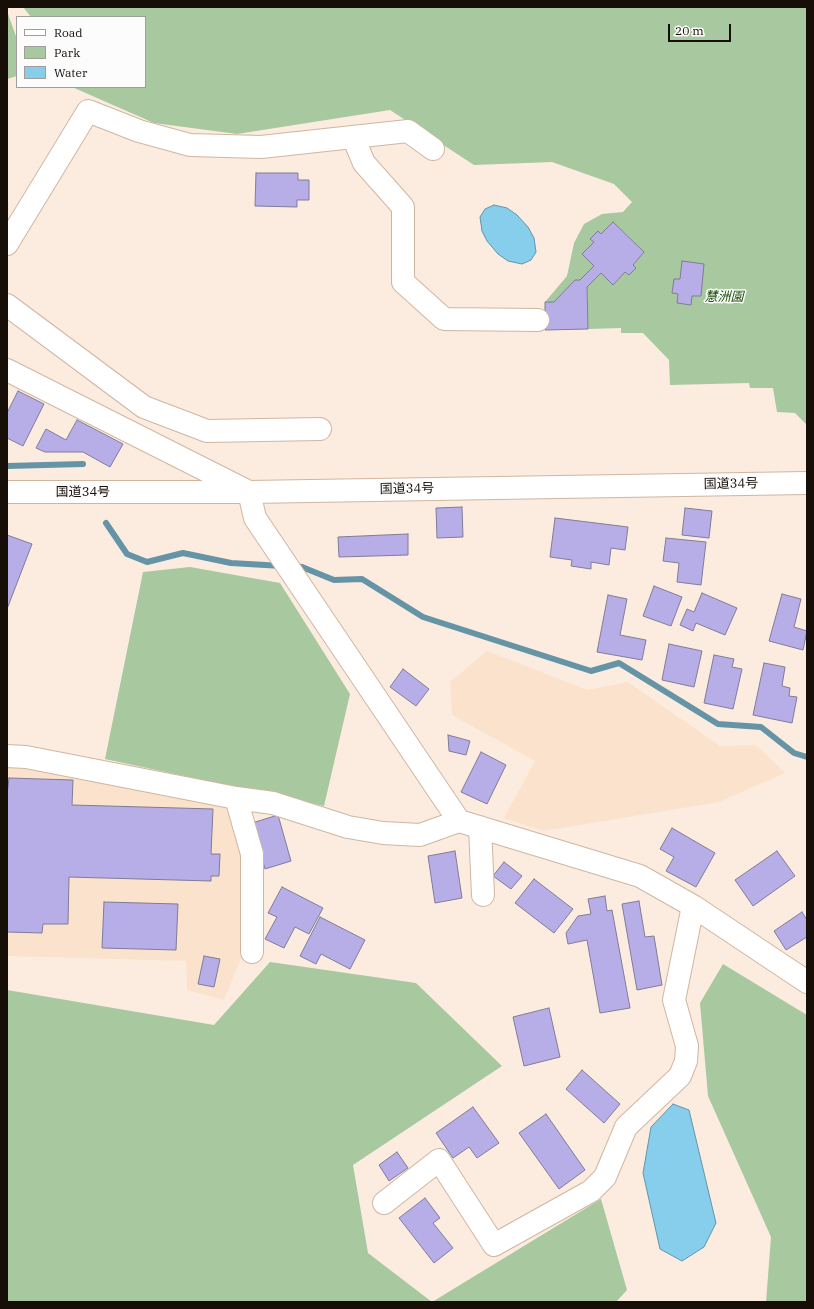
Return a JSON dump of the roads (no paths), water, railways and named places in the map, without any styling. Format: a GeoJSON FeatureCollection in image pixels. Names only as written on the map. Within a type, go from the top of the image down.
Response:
{"type":"FeatureCollection","features":[{"type":"Feature","properties":{"kind":"main road"},"geometry":{"type":"LineString","coordinates":[[7,244],[88,111],[139,131],[190,145],[261,147],[408,131],[433,149]]}},
{"type":"Feature","properties":{"kind":"main road"},"geometry":{"type":"LineString","coordinates":[[353,137],[364,163],[403,207],[403,282],[444,319],[538,320]]}},
{"type":"Feature","properties":{"kind":"main road"},"geometry":{"type":"LineString","coordinates":[[7,305],[144,407],[207,431],[320,429]]}},
{"type":"Feature","properties":{"kind":"main road"},"geometry":{"type":"LineString","coordinates":[[7,370],[249,492],[255,518],[469,824],[483,895]]}},
{"type":"Feature","properties":{"kind":"main road","name":"国道34号"},"geometry":{"type":"LineString","coordinates":[[7,492],[249,492],[807,483]]}},
{"type":"Feature","properties":{"kind":"main road"},"geometry":{"type":"LineString","coordinates":[[7,756],[26,757],[236,798],[273,803],[348,827],[383,833],[420,835],[469,824],[640,876],[693,906],[807,982]]}},
{"type":"Feature","properties":{"kind":"main road"},"geometry":{"type":"LineString","coordinates":[[236,798],[252,854],[252,952]]}},
{"type":"Feature","properties":{"kind":"main road"},"geometry":{"type":"LineString","coordinates":[[384,1203],[439,1160],[494,1245],[591,1190],[605,1177],[626,1126],[680,1076],[686,1061],[687,1046],[674,1000],[693,906]]}},
{"type":"Feature","properties":{"kind":"water"},"geometry":{"type":"Polygon","coordinates":[[[494,205],[507,208],[517,215],[528,227],[534,238],[536,252],[531,260],[522,264],[508,261],[498,254],[487,241],[482,231],[480,217],[485,209],[494,205]]]}},
{"type":"Feature","properties":{"kind":"water"},"geometry":{"type":"Polygon","coordinates":[[[673,1104],[689,1110],[716,1223],[704,1247],[682,1261],[660,1249],[643,1173],[651,1127],[673,1104]]]}},
{"type":"Feature","properties":{"kind":"waterway"},"geometry":{"type":"LineString","coordinates":[[7,466],[83,464]]}},
{"type":"Feature","properties":{"kind":"waterway"},"geometry":{"type":"LineString","coordinates":[[106,523],[127,554],[147,562],[183,553],[231,563],[282,566]]}},
{"type":"Feature","properties":{"kind":"waterway"},"geometry":{"type":"LineString","coordinates":[[293,566],[302,567],[334,580],[362,579],[423,617],[591,671],[619,663],[718,724],[761,727],[794,753],[807,757]]}},
{"type":"Feature","properties":{"kind":"park label","name":"慧洲園"},"geometry":{"type":"Point","coordinates":[724,297]}}]}
